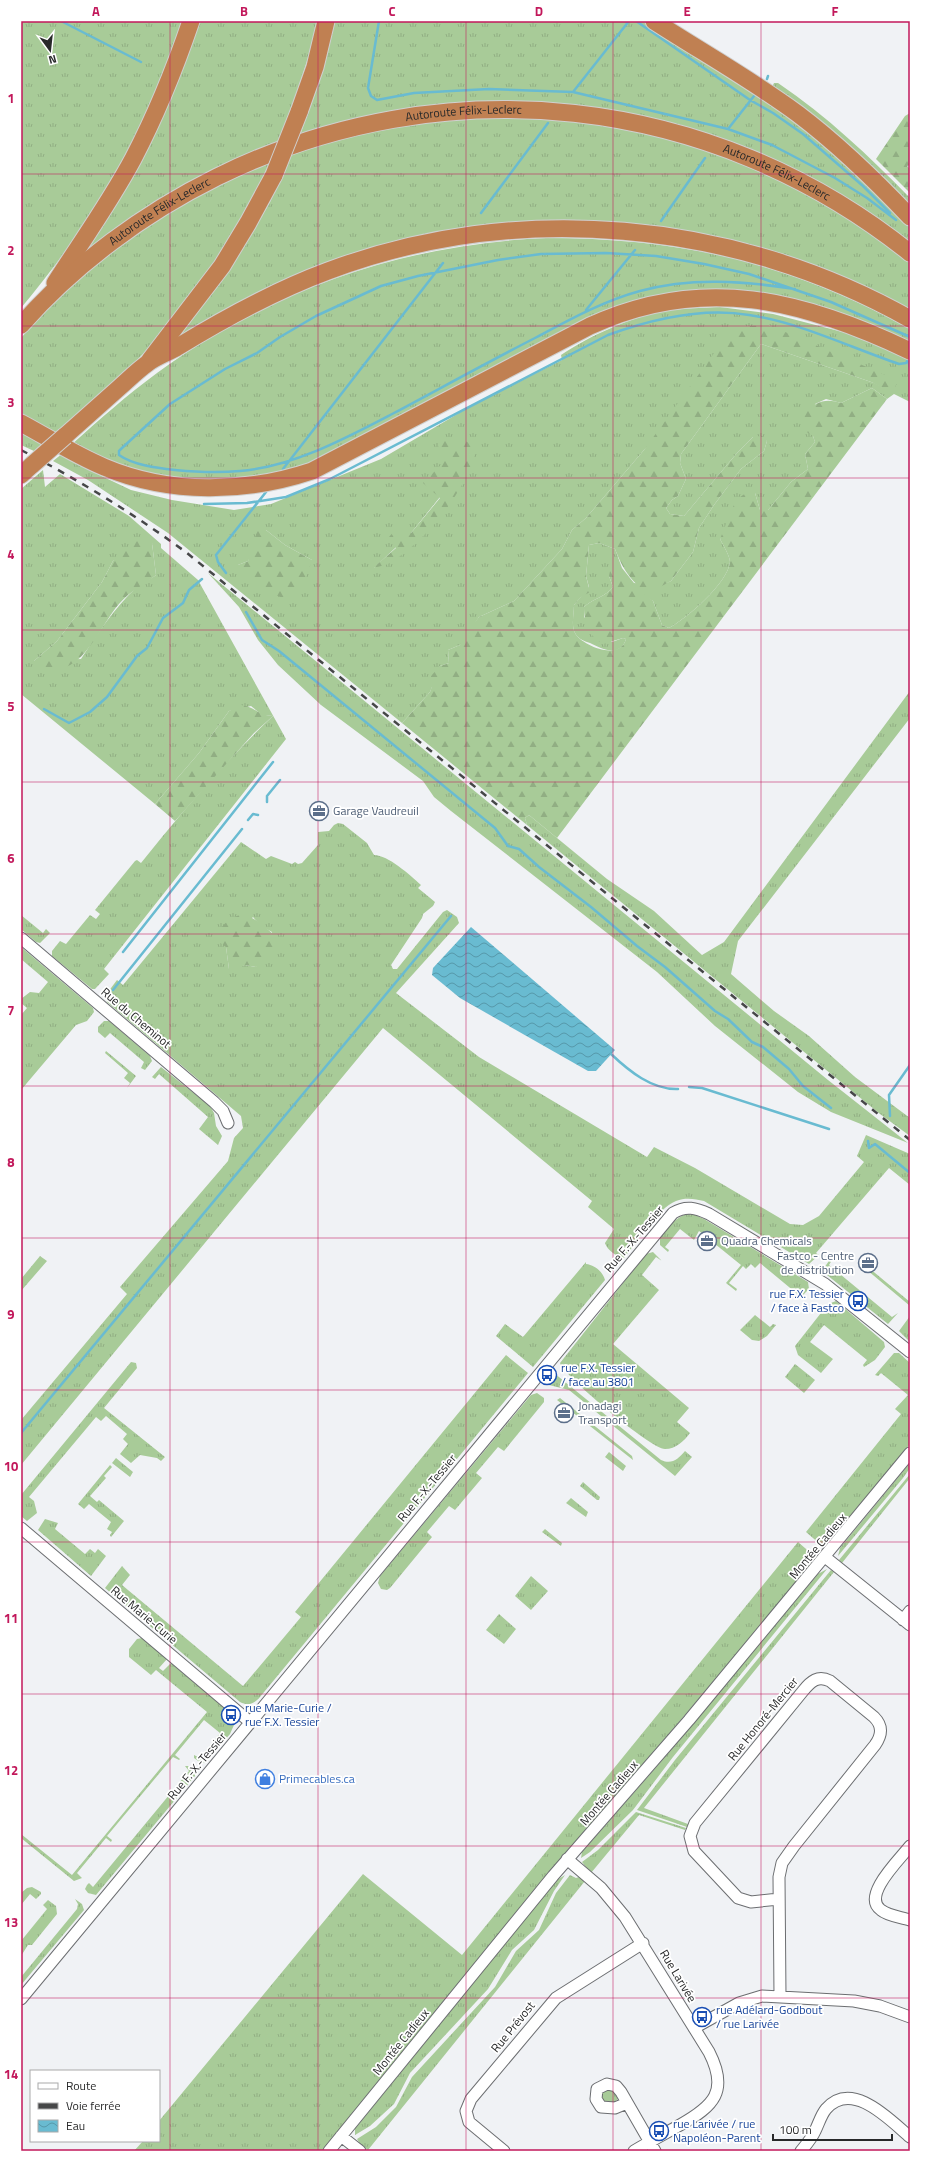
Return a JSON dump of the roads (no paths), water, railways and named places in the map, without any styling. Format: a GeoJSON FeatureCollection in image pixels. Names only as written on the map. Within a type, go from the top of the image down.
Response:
{"type":"FeatureCollection","features":[{"type":"Feature","properties":{"kind":"highway"},"geometry":{"type":"LineString","coordinates":[[46,298],[99,216],[133,158],[167,85],[190,21]]}},
{"type":"Feature","properties":{"kind":"highway"},"geometry":{"type":"LineString","coordinates":[[26,470],[148,363],[222,266],[251,218],[274,175],[315,67],[326,21]]}},
{"type":"Feature","properties":{"kind":"highway"},"geometry":{"type":"LineString","coordinates":[[654,21],[812,125],[866,172],[910,217]]}},
{"type":"Feature","properties":{"kind":"highway","name":"Autoroute Félix-Leclerc"},"geometry":{"type":"LineString","coordinates":[[21,325],[46,298],[105,248],[149,216],[203,184],[254,160],[308,139],[363,125],[417,115],[477,110],[534,110],[592,115],[649,125],[711,143],[761,163],[821,193],[872,224],[910,253]]}},
{"type":"Feature","properties":{"kind":"highway"},"geometry":{"type":"LineString","coordinates":[[148,363],[245,307],[330,270],[381,254],[432,242],[478,234],[534,229],[584,229],[638,232],[718,246],[771,260],[824,278],[873,300],[910,319]]}},
{"type":"Feature","properties":{"kind":"highway"},"geometry":{"type":"LineString","coordinates":[[21,424],[75,454],[117,472],[169,485],[231,488],[276,482],[312,471],[590,326],[625,312],[653,305],[702,298],[742,298],[768,301],[799,308],[845,322],[910,351]]}},
{"type":"Feature","properties":{"kind":"street","name":"Rue du Cheminot"},"geometry":{"type":"LineString","coordinates":[[21,938],[214,1102],[223,1111],[228,1122]]}},
{"type":"Feature","properties":{"kind":"street","name":"Rue F.-X.-Tessier"},"geometry":{"type":"LineString","coordinates":[[21,1999],[665,1221],[677,1211],[691,1208],[709,1214],[810,1274],[910,1352]]}},
{"type":"Feature","properties":{"kind":"street","name":"Montée Cadieux"},"geometry":{"type":"LineString","coordinates":[[329,2151],[567,1860],[625,1795],[825,1557],[910,1453]]}},
{"type":"Feature","properties":{"kind":"street","name":"Rue Marie-Curie"},"geometry":{"type":"LineString","coordinates":[[21,1528],[250,1722]]}},
{"type":"Feature","properties":{"kind":"street"},"geometry":{"type":"LineString","coordinates":[[825,1557],[908,1619]]}},
{"type":"Feature","properties":{"kind":"street","name":"Rue Honoré-Mercier"},"geometry":{"type":"LineString","coordinates":[[779,1899],[751,1902],[738,1898],[694,1851],[690,1836],[695,1823],[803,1691],[815,1680],[824,1679],[834,1684],[874,1717],[879,1723],[881,1733],[875,1745],[784,1858],[780,1872],[779,1899],[780,1996]]}},
{"type":"Feature","properties":{"kind":"street"},"geometry":{"type":"LineString","coordinates":[[910,1846],[880,1884],[874,1897],[875,1903],[881,1910],[910,1920]]}},
{"type":"Feature","properties":{"kind":"street","name":"Rue Larivée"},"geometry":{"type":"LineString","coordinates":[[567,1860],[608,1895],[643,1943],[713,2060],[717,2073],[718,2086],[715,2097],[710,2105],[652,2146],[634,2151]]}},
{"type":"Feature","properties":{"kind":"street","name":"Rue Prévost"},"geometry":{"type":"LineString","coordinates":[[504,2151],[469,2122],[466,2111],[471,2099],[553,2000],[569,1988],[643,1943]]}},
{"type":"Feature","properties":{"kind":"street"},"geometry":{"type":"LineString","coordinates":[[694,2028],[745,1999],[762,1996],[854,2001],[880,2006],[910,2017]]}},
{"type":"Feature","properties":{"kind":"street"},"geometry":{"type":"LineString","coordinates":[[801,2151],[814,2133],[827,2108],[835,2102],[848,2098],[858,2099],[868,2104],[910,2137]]}},
{"type":"Feature","properties":{"kind":"street"},"geometry":{"type":"LineString","coordinates":[[627,2103],[652,2146]]}},
{"type":"Feature","properties":{"kind":"street"},"geometry":{"type":"LineString","coordinates":[[341,2136],[360,2151]]}},
{"type":"Feature","properties":{"kind":"water"},"geometry":{"type":"Polygon","coordinates":[[[471,927],[615,1050],[596,1071],[588,1071],[460,998],[432,975],[433,968],[471,927]]]}},
{"type":"Feature","properties":{"kind":"waterway"},"geometry":{"type":"LineString","coordinates":[[61,21],[141,62]]}},
{"type":"Feature","properties":{"kind":"waterway"},"geometry":{"type":"LineString","coordinates":[[379,21],[368,88],[371,96],[377,100],[414,93],[489,89],[573,92],[728,129],[772,145],[835,178],[867,198],[896,220]]}},
{"type":"Feature","properties":{"kind":"waterway"},"geometry":{"type":"LineString","coordinates":[[573,92],[629,21]]}},
{"type":"Feature","properties":{"kind":"waterway"},"geometry":{"type":"LineString","coordinates":[[636,21],[750,100],[773,113],[803,134],[863,186],[890,213]]}},
{"type":"Feature","properties":{"kind":"waterway"},"geometry":{"type":"LineString","coordinates":[[728,129],[754,96]]}},
{"type":"Feature","properties":{"kind":"waterway"},"geometry":{"type":"LineString","coordinates":[[481,213],[548,123]]}},
{"type":"Feature","properties":{"kind":"waterway"},"geometry":{"type":"LineString","coordinates":[[661,221],[705,158]]}},
{"type":"Feature","properties":{"kind":"waterway"},"geometry":{"type":"LineString","coordinates":[[586,310],[635,250]]}},
{"type":"Feature","properties":{"kind":"waterway"},"geometry":{"type":"LineString","coordinates":[[795,289],[776,286],[737,282],[698,282],[659,287],[626,295],[573,318],[358,432],[320,450],[280,464],[240,471],[199,472],[146,466],[119,455],[119,451],[170,404],[225,369],[257,353],[280,337],[316,316],[381,286],[418,276],[498,260],[541,254],[606,253],[656,256],[704,264],[749,274],[831,302],[910,337]]}},
{"type":"Feature","properties":{"kind":"waterway"},"geometry":{"type":"LineString","coordinates":[[283,469],[443,263]]}},
{"type":"Feature","properties":{"kind":"waterway"},"geometry":{"type":"LineString","coordinates":[[204,504],[247,503],[286,497],[330,479],[608,335],[642,324],[677,316],[713,312],[749,315],[768,319],[825,336],[899,364],[906,363],[908,360],[910,368]]}},
{"type":"Feature","properties":{"kind":"waterway"},"geometry":{"type":"LineString","coordinates":[[226,573],[218,562],[216,555],[266,492]]}},
{"type":"Feature","properties":{"kind":"waterway"},"geometry":{"type":"LineString","coordinates":[[44,709],[69,723],[90,712],[107,697],[137,656],[147,648],[163,618],[183,603],[189,590],[202,579]]}},
{"type":"Feature","properties":{"kind":"waterway"},"geometry":{"type":"LineString","coordinates":[[246,612],[262,640],[279,651],[495,828],[508,846]]}},
{"type":"Feature","properties":{"kind":"waterway"},"geometry":{"type":"LineString","coordinates":[[123,952],[273,762]]}},
{"type":"Feature","properties":{"kind":"waterway"},"geometry":{"type":"LineString","coordinates":[[267,802],[267,796],[280,780]]}},
{"type":"Feature","properties":{"kind":"waterway"},"geometry":{"type":"LineString","coordinates":[[248,820],[253,814],[258,815]]}},
{"type":"Feature","properties":{"kind":"waterway"},"geometry":{"type":"LineString","coordinates":[[113,990],[242,829]]}},
{"type":"Feature","properties":{"kind":"waterway"},"geometry":{"type":"LineString","coordinates":[[508,846],[519,849],[539,867],[665,967],[715,1011],[728,1019],[752,1042],[763,1047],[789,1069],[803,1086],[831,1108]]}},
{"type":"Feature","properties":{"kind":"waterway"},"geometry":{"type":"LineString","coordinates":[[21,1433],[451,916]]}},
{"type":"Feature","properties":{"kind":"waterway"},"geometry":{"type":"LineString","coordinates":[[611,1054],[633,1073],[650,1083],[678,1089]]}},
{"type":"Feature","properties":{"kind":"waterway"},"geometry":{"type":"LineString","coordinates":[[890,1116],[889,1095],[910,1065]]}},
{"type":"Feature","properties":{"kind":"waterway"},"geometry":{"type":"LineString","coordinates":[[689,1087],[702,1088],[829,1129]]}},
{"type":"Feature","properties":{"kind":"waterway"},"geometry":{"type":"LineString","coordinates":[[868,1141],[869,1148],[875,1144],[910,1173]]}},
{"type":"Feature","properties":{"kind":"railway"},"geometry":{"type":"LineString","coordinates":[[21,450],[106,498],[187,553],[910,1140]]}},
{"type":"Feature","properties":{"kind":"place","name":"Garage Vaudreuil"},"geometry":{"type":"Point","coordinates":[319,811]}},
{"type":"Feature","properties":{"kind":"place","name":"Quadra Chemicals"},"geometry":{"type":"Point","coordinates":[707,1241]}},
{"type":"Feature","properties":{"kind":"place","name":"Fastco - Centre de distribution"},"geometry":{"type":"Point","coordinates":[868,1263]}},
{"type":"Feature","properties":{"kind":"place","name":"rue F.X. Tessier / face à Fastco"},"geometry":{"type":"Point","coordinates":[858,1301]}},
{"type":"Feature","properties":{"kind":"place","name":"rue F.X. Tessier / face au 3801"},"geometry":{"type":"Point","coordinates":[547,1375]}},
{"type":"Feature","properties":{"kind":"place","name":"Jonadagi Transport"},"geometry":{"type":"Point","coordinates":[564,1413]}},
{"type":"Feature","properties":{"kind":"place","name":"rue Marie-Curie / rue F.X. Tessier"},"geometry":{"type":"Point","coordinates":[231,1715]}},
{"type":"Feature","properties":{"kind":"place","name":"Primecables.ca"},"geometry":{"type":"Point","coordinates":[265,1779]}},
{"type":"Feature","properties":{"kind":"place","name":"rue Adélard-Godbout / rue Larivée"},"geometry":{"type":"Point","coordinates":[702,2017]}},
{"type":"Feature","properties":{"kind":"place","name":"rue Larivée / rue Napoléon-Parent"},"geometry":{"type":"Point","coordinates":[659,2131]}}]}
